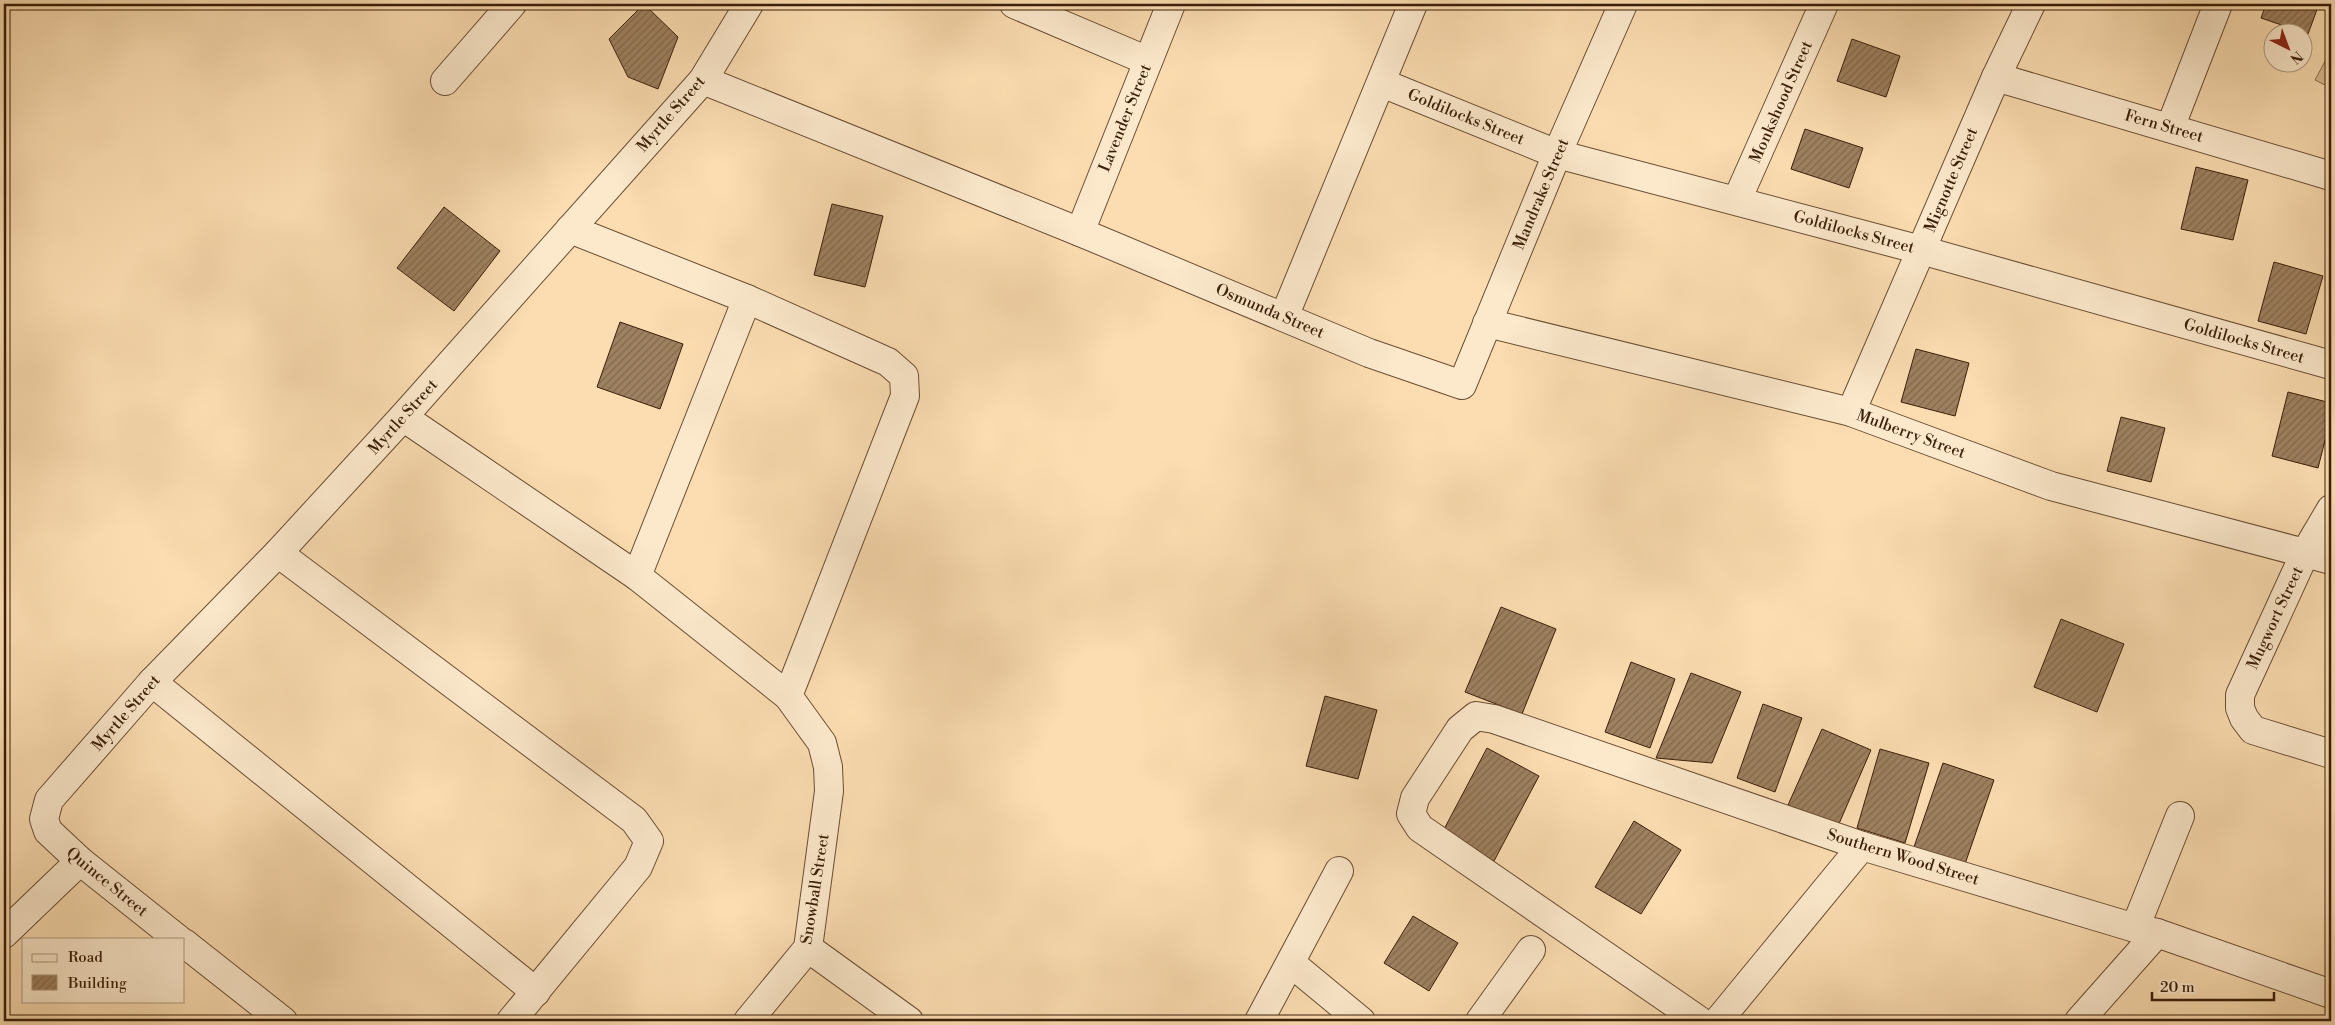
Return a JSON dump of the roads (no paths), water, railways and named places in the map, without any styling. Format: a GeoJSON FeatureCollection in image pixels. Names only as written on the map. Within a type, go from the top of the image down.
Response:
{"type":"FeatureCollection","features":[{"type":"Feature","properties":{"kind":"street"},"geometry":{"type":"LineString","coordinates":[[445,81],[512,4]]}},
{"type":"Feature","properties":{"kind":"street","name":"Myrtle Street"},"geometry":{"type":"LineString","coordinates":[[44,819],[49,800],[152,682],[278,553],[403,418],[703,80],[749,4]]}},
{"type":"Feature","properties":{"kind":"street"},"geometry":{"type":"LineString","coordinates":[[1014,4],[1148,60]]}},
{"type":"Feature","properties":{"kind":"street","name":"Lavender Street"},"geometry":{"type":"LineString","coordinates":[[1080,232],[1170,4]]}},
{"type":"Feature","properties":{"kind":"street"},"geometry":{"type":"LineString","coordinates":[[1284,317],[1413,4]]}},
{"type":"Feature","properties":{"kind":"street","name":"Mandrake Street"},"geometry":{"type":"LineString","coordinates":[[1462,385],[1557,154],[1623,4]]}},
{"type":"Feature","properties":{"kind":"street","name":"Monkshood Street"},"geometry":{"type":"LineString","coordinates":[[1737,200],[1824,4]]}},
{"type":"Feature","properties":{"kind":"street","name":"Mignotte Street"},"geometry":{"type":"LineString","coordinates":[[1851,412],[1996,77],[2031,4]]}},
{"type":"Feature","properties":{"kind":"street"},"geometry":{"type":"LineString","coordinates":[[2170,128],[2218,4]]}},
{"type":"Feature","properties":{"kind":"street","name":"Fern Street"},"geometry":{"type":"LineString","coordinates":[[1996,77],[2331,176]]}},
{"type":"Feature","properties":{"kind":"street","name":"Osmunda Street"},"geometry":{"type":"LineString","coordinates":[[703,80],[1080,232],[1369,353],[1462,385]]}},
{"type":"Feature","properties":{"kind":"street","name":"Goldilocks Street"},"geometry":{"type":"LineString","coordinates":[[1382,83],[1557,154],[1921,250],[2331,365]]}},
{"type":"Feature","properties":{"kind":"street"},"geometry":{"type":"LineString","coordinates":[[570,229],[747,300],[888,362],[904,376],[905,396],[788,696]]}},
{"type":"Feature","properties":{"kind":"street"},"geometry":{"type":"LineString","coordinates":[[637,576],[747,300]]}},
{"type":"Feature","properties":{"kind":"street","name":"Mulberry Street"},"geometry":{"type":"LineString","coordinates":[[1487,323],[1851,412],[2051,486],[2331,560]]}},
{"type":"Feature","properties":{"kind":"street","name":"Snowball Street"},"geometry":{"type":"LineString","coordinates":[[403,418],[637,576],[788,696],[822,743],[828,766],[829,791],[808,948],[748,1021]]}},
{"type":"Feature","properties":{"kind":"street","name":"Mugwort Street"},"geometry":{"type":"LineString","coordinates":[[2331,509],[2306,553],[2240,695],[2240,708],[2244,718],[2253,730],[2331,754]]}},
{"type":"Feature","properties":{"kind":"street"},"geometry":{"type":"LineString","coordinates":[[278,553],[634,820],[649,841],[638,867],[511,1021]]}},
{"type":"Feature","properties":{"kind":"street"},"geometry":{"type":"LineString","coordinates":[[152,682],[536,992]]}},
{"type":"Feature","properties":{"kind":"street","name":"Southern Wood Street"},"geometry":{"type":"LineString","coordinates":[[1700,1021],[1420,828],[1411,814],[1414,798],[1460,729],[1476,716],[1494,718],[1862,846],[2146,931],[2331,994]]}},
{"type":"Feature","properties":{"kind":"street"},"geometry":{"type":"LineString","coordinates":[[2078,1021],[2146,931],[2180,816]]}},
{"type":"Feature","properties":{"kind":"street","name":"Quince Street"},"geometry":{"type":"LineString","coordinates":[[44,819],[48,831],[80,862],[177,938]]}},
{"type":"Feature","properties":{"kind":"street"},"geometry":{"type":"LineString","coordinates":[[1718,1021],[1862,846]]}},
{"type":"Feature","properties":{"kind":"street"},"geometry":{"type":"LineString","coordinates":[[4,934],[80,862]]}},
{"type":"Feature","properties":{"kind":"street"},"geometry":{"type":"LineString","coordinates":[[1260,1021],[1292,964],[1339,871]]}},
{"type":"Feature","properties":{"kind":"street"},"geometry":{"type":"LineString","coordinates":[[185,944],[283,1021]]}},
{"type":"Feature","properties":{"kind":"street"},"geometry":{"type":"LineString","coordinates":[[808,948],[909,1021]]}},
{"type":"Feature","properties":{"kind":"street"},"geometry":{"type":"LineString","coordinates":[[1480,1021],[1531,950]]}},
{"type":"Feature","properties":{"kind":"street"},"geometry":{"type":"LineString","coordinates":[[1292,964],[1362,1021]]}}]}
